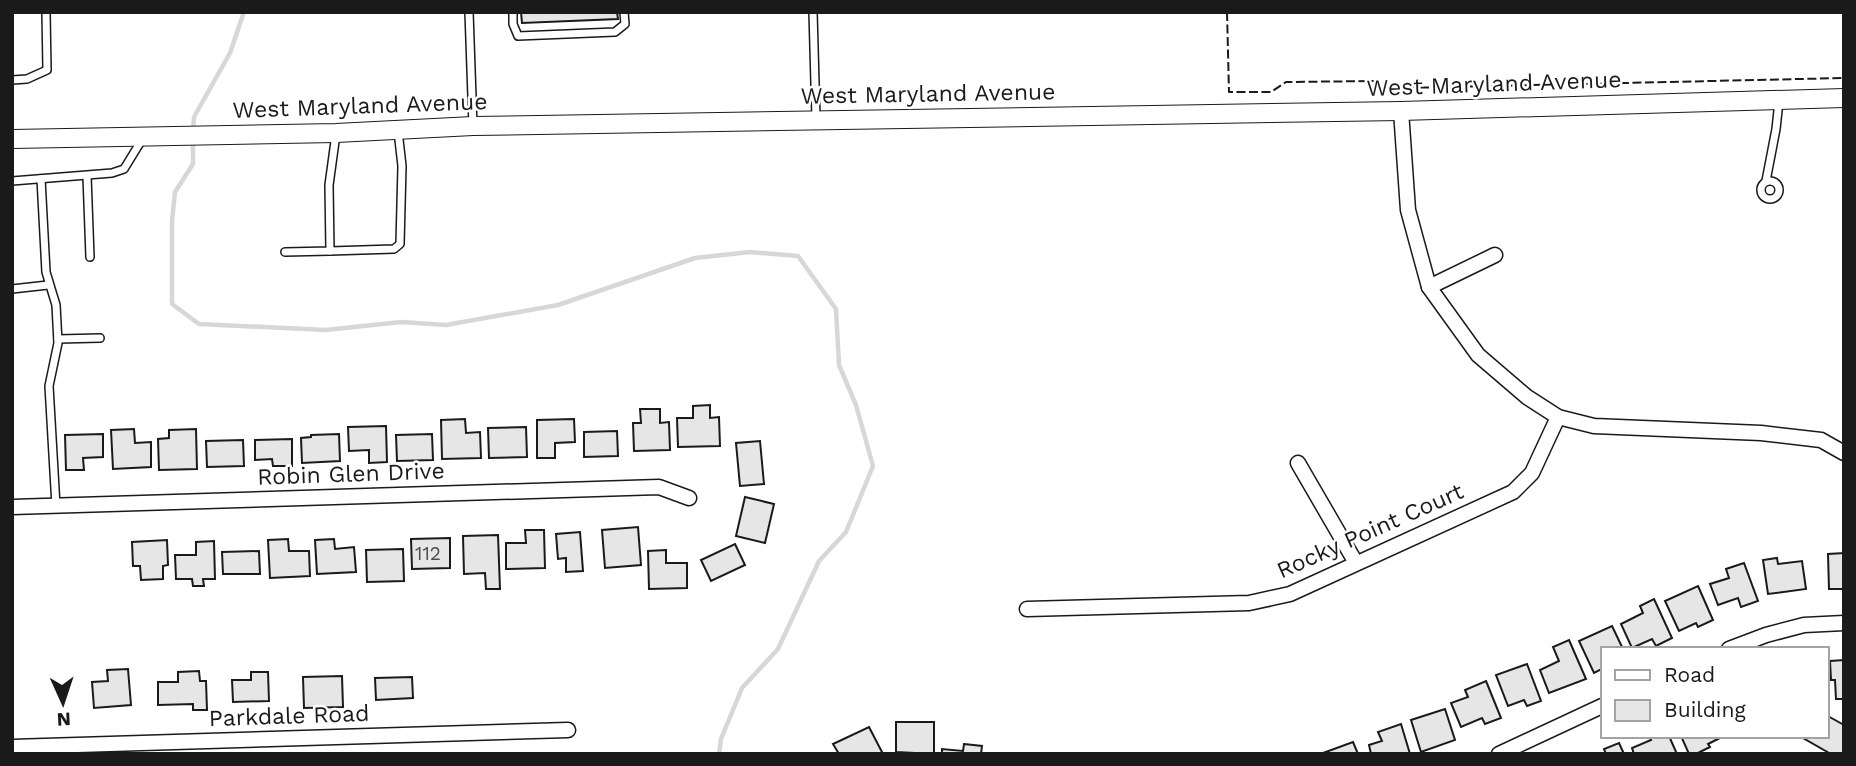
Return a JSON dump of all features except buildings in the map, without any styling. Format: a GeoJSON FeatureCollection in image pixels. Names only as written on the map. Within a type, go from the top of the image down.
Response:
{"type":"FeatureCollection","features":[{"type":"Feature","properties":{"kind":"street","name":"West Maryland Avenue"},"geometry":{"type":"LineString","coordinates":[[12,139],[336,133],[473,126],[1401,111],[1844,98]]}},
{"type":"Feature","properties":{"kind":"street"},"geometry":{"type":"LineString","coordinates":[[1401,111],[1408,210],[1429,287],[1478,355],[1527,397],[1558,416],[1594,426],[1761,433],[1821,440],[1844,453]]}},
{"type":"Feature","properties":{"kind":"street"},"geometry":{"type":"LineString","coordinates":[[1429,287],[1495,256]]}},
{"type":"Feature","properties":{"kind":"street","name":"Rocky Point Court"},"geometry":{"type":"LineString","coordinates":[[1027,609],[1249,603],[1290,594],[1513,492],[1532,473],[1558,416]]}},
{"type":"Feature","properties":{"kind":"street"},"geometry":{"type":"LineString","coordinates":[[1298,463],[1356,564]]}},
{"type":"Feature","properties":{"kind":"street","name":"Robin Glen Drive"},"geometry":{"type":"LineString","coordinates":[[12,508],[659,487],[690,498]]}},
{"type":"Feature","properties":{"kind":"street"},"geometry":{"type":"LineString","coordinates":[[1734,647],[1804,625],[1844,623]]}},
{"type":"Feature","properties":{"kind":"street"},"geometry":{"type":"LineString","coordinates":[[1499,754],[1601,706]]}},
{"type":"Feature","properties":{"kind":"street","name":"Parkdale Road"},"geometry":{"type":"LineString","coordinates":[[12,747],[568,730]]}},
{"type":"Feature","properties":{"kind":"lane"},"geometry":{"type":"LineString","coordinates":[[12,80],[27,79],[47,71],[46,12]]}},
{"type":"Feature","properties":{"kind":"lane"},"geometry":{"type":"LineString","coordinates":[[469,12],[473,126]]}},
{"type":"Feature","properties":{"kind":"lane"},"geometry":{"type":"LineString","coordinates":[[513,12],[513,24],[518,36],[615,32],[625,24],[624,12]]}},
{"type":"Feature","properties":{"kind":"lane"},"geometry":{"type":"LineString","coordinates":[[813,12],[816,120]]}},
{"type":"Feature","properties":{"kind":"lane"},"geometry":{"type":"LineString","coordinates":[[1766,181],[1779,100]]}},
{"type":"Feature","properties":{"kind":"lane"},"geometry":{"type":"LineString","coordinates":[[285,252],[394,249],[400,244],[402,166],[398,131]]}},
{"type":"Feature","properties":{"kind":"lane"},"geometry":{"type":"LineString","coordinates":[[330,251],[329,185],[336,133]]}},
{"type":"Feature","properties":{"kind":"lane"},"geometry":{"type":"LineString","coordinates":[[12,181],[112,173],[124,169],[144,138]]}},
{"type":"Feature","properties":{"kind":"lane"},"geometry":{"type":"LineString","coordinates":[[87,176],[90,257]]}},
{"type":"Feature","properties":{"kind":"lane"},"geometry":{"type":"LineString","coordinates":[[41,179],[48,285],[56,305],[58,339],[49,386],[55,506]]}},
{"type":"Feature","properties":{"kind":"lane"},"geometry":{"type":"LineString","coordinates":[[12,289],[48,285]]}},
{"type":"Feature","properties":{"kind":"lane"},"geometry":{"type":"LineString","coordinates":[[58,339],[100,338]]}},
{"type":"Feature","properties":{"kind":"waterway"},"geometry":{"type":"LineString","coordinates":[[193,132],[194,117],[230,53],[244,12]]}},
{"type":"Feature","properties":{"kind":"waterway"},"geometry":{"type":"LineString","coordinates":[[193,141],[193,164],[175,192],[172,221],[172,304],[199,324],[326,330],[401,322],[446,325],[558,305],[695,258],[750,252],[798,256],[836,309],[839,365],[856,405],[873,466],[846,532],[819,561],[778,649],[742,688],[721,739],[719,754]]}},
{"type":"Feature","properties":{"kind":"fence"},"geometry":{"type":"LineString","coordinates":[[1227,12],[1229,92],[1271,92],[1286,82],[1378,81],[1403,88],[1844,78]]}}]}
